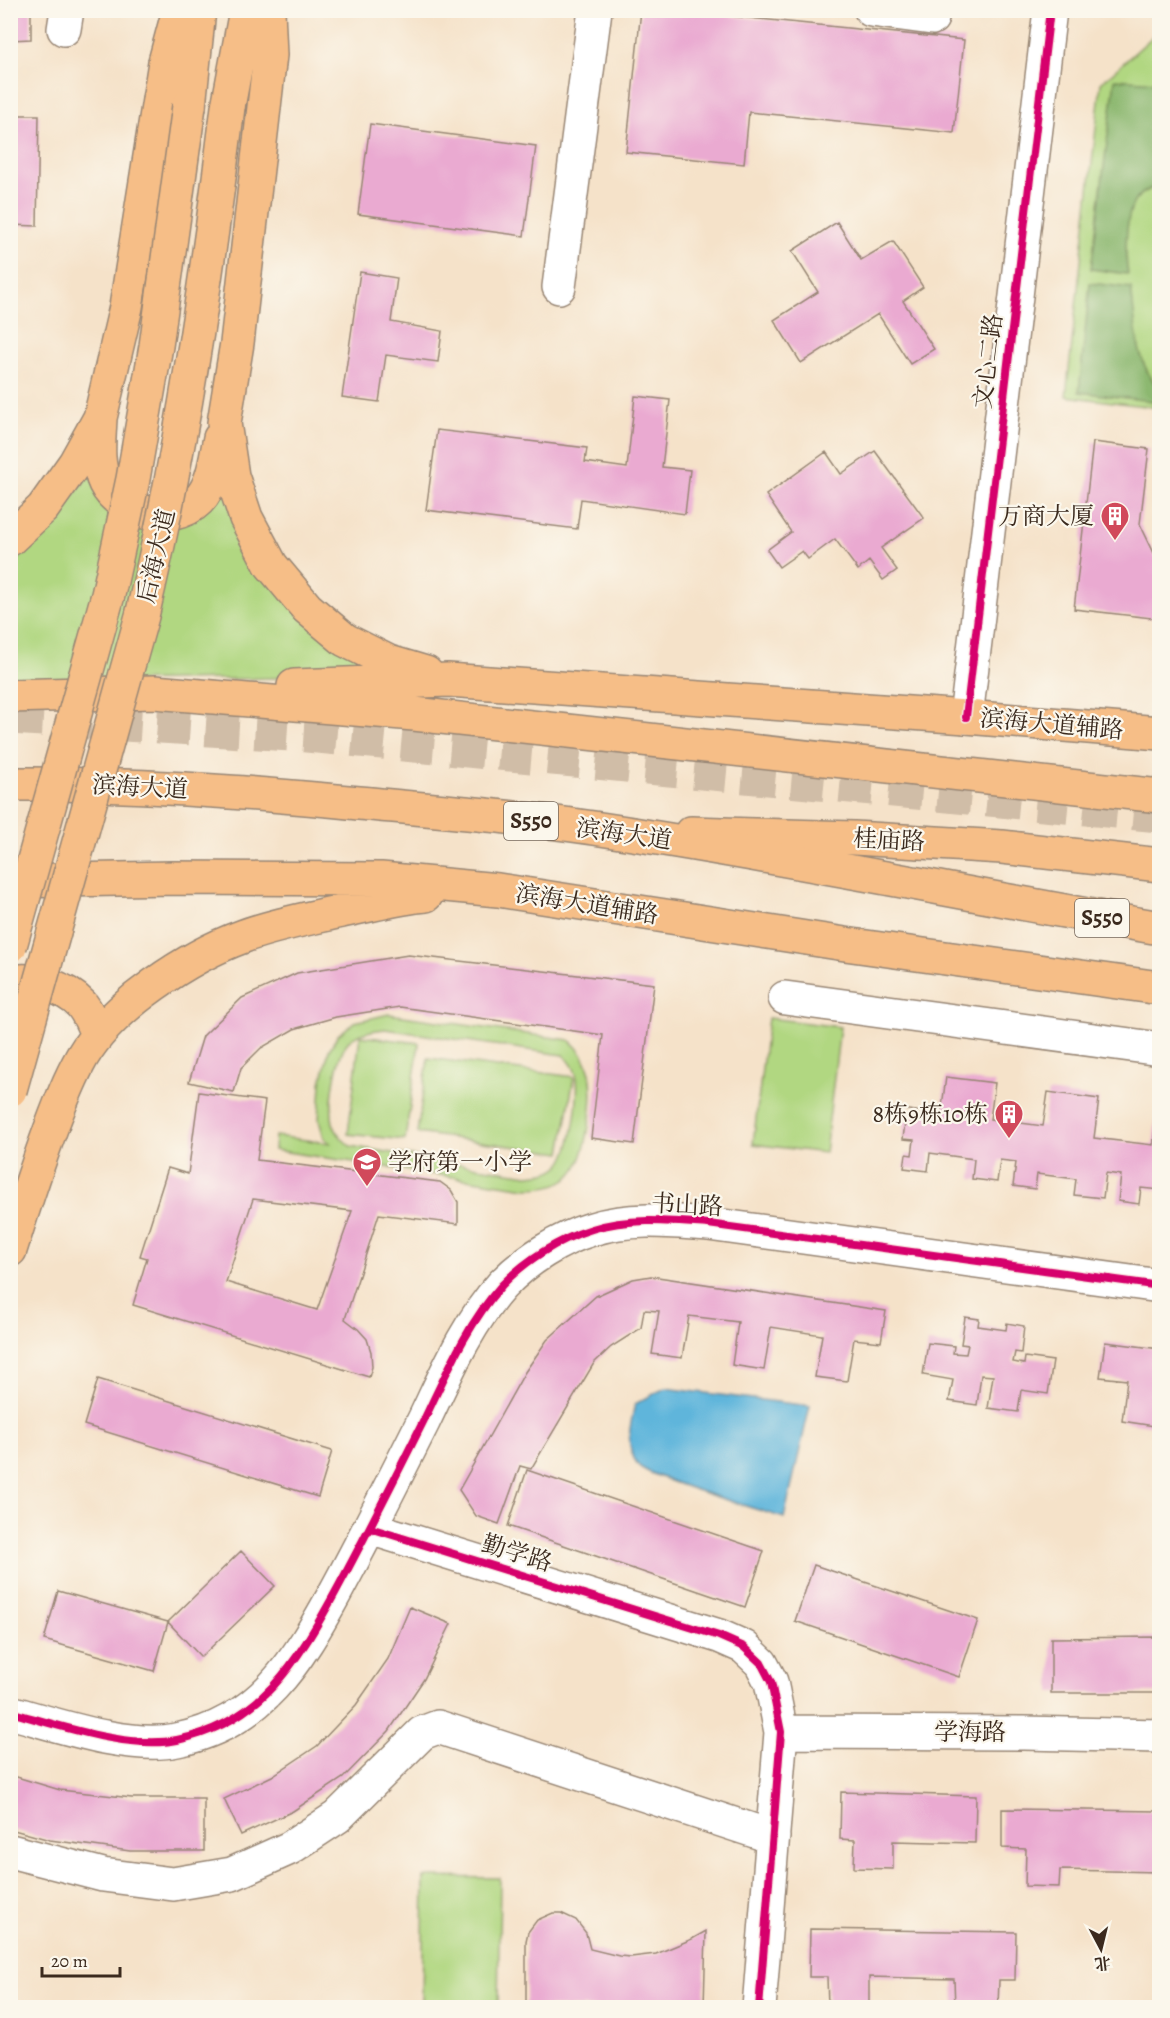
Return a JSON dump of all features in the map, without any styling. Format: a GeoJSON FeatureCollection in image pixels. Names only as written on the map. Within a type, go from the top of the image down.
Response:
{"type":"FeatureCollection","features":[{"type":"Feature","properties":{"kind":"main road"},"geometry":{"type":"LineString","coordinates":[[179,10],[164,72],[126,307],[100,418],[99,456],[106,485],[119,501],[139,512],[158,514],[177,513],[192,506],[203,495],[211,478],[224,423],[237,343],[270,55],[268,10]]}},
{"type":"Feature","properties":{"kind":"main road","name":"后海大道"},"geometry":{"type":"LineString","coordinates":[[10,946],[108,595],[122,535],[156,346],[189,106],[199,10]]}},
{"type":"Feature","properties":{"kind":"main road","name":"后海大道"},"geometry":{"type":"LineString","coordinates":[[10,1090],[142,616],[155,561],[182,430],[195,352],[228,107],[246,10]]}},
{"type":"Feature","properties":{"kind":"main road"},"geometry":{"type":"LineString","coordinates":[[10,539],[43,508],[75,463],[100,418]]}},
{"type":"Feature","properties":{"kind":"main road"},"geometry":{"type":"LineString","coordinates":[[224,423],[232,476],[246,518],[271,565],[307,608],[345,640],[389,662],[448,680]]}},
{"type":"Feature","properties":{"kind":"main road","name":"滨海大道辅路"},"geometry":{"type":"LineString","coordinates":[[154,692],[448,680],[1160,733]]}},
{"type":"Feature","properties":{"kind":"main road"},"geometry":{"type":"LineString","coordinates":[[10,696],[154,692],[414,714],[1160,796]]}},
{"type":"Feature","properties":{"kind":"main road","name":"滨海大道"},"geometry":{"type":"LineString","coordinates":[[10,784],[65,783],[220,790],[447,811],[617,831],[791,860],[1160,928]]}},
{"type":"Feature","properties":{"kind":"main road","name":"桂庙路"},"geometry":{"type":"LineString","coordinates":[[617,831],[888,840],[1002,847],[1160,865]]}},
{"type":"Feature","properties":{"kind":"main road","name":"滨海大道辅路"},"geometry":{"type":"LineString","coordinates":[[10,881],[174,878],[381,879],[498,890],[845,944],[1160,988]]}},
{"type":"Feature","properties":{"kind":"main road"},"geometry":{"type":"LineString","coordinates":[[10,1250],[67,1086],[82,1056],[97,1035],[158,982],[197,957],[244,936],[291,922],[410,897],[498,890]]}},
{"type":"Feature","properties":{"kind":"main road"},"geometry":{"type":"LineString","coordinates":[[10,982],[32,981],[67,994],[81,1004],[92,1019],[97,1035]]}},
{"type":"Feature","properties":{"kind":"street"},"geometry":{"type":"LineString","coordinates":[[559,288],[595,10]]}},
{"type":"Feature","properties":{"kind":"street"},"geometry":{"type":"LineString","coordinates":[[871,10],[932,18]]}},
{"type":"Feature","properties":{"kind":"street","name":"文心二路"},"geometry":{"type":"LineString","coordinates":[[966,717],[1050,10]]}},
{"type":"Feature","properties":{"kind":"street"},"geometry":{"type":"LineString","coordinates":[[785,999],[1160,1049]]}},
{"type":"Feature","properties":{"kind":"street","name":"书山路"},"geometry":{"type":"LineString","coordinates":[[370,1528],[461,1344],[481,1312],[502,1285],[529,1262],[556,1244],[592,1229],[630,1221],[708,1224],[1160,1286]]}},
{"type":"Feature","properties":{"kind":"street"},"geometry":{"type":"LineString","coordinates":[[10,1712],[92,1734],[136,1741],[176,1740],[215,1728],[254,1706],[287,1672],[310,1638],[370,1528]]}},
{"type":"Feature","properties":{"kind":"street","name":"勤学路"},"geometry":{"type":"LineString","coordinates":[[370,1528],[718,1636],[744,1647],[761,1663],[771,1682],[781,1732],[759,2007]]}},
{"type":"Feature","properties":{"kind":"street"},"geometry":{"type":"LineString","coordinates":[[10,1851],[103,1875],[173,1884],[232,1874],[290,1848],[337,1817],[422,1732],[438,1728],[773,1836]]}},
{"type":"Feature","properties":{"kind":"street","name":"学海路"},"geometry":{"type":"LineString","coordinates":[[781,1732],[1160,1736]]}},
{"type":"Feature","properties":{"kind":"green space"},"geometry":{"type":"Polygon","coordinates":[[[1159,31],[1159,408],[1066,396],[1101,83],[1159,31]]]}},
{"type":"Feature","properties":{"kind":"green space"},"geometry":{"type":"Polygon","coordinates":[[[1115,79],[1157,82],[1159,85],[1159,185],[1138,198],[1130,211],[1126,239],[1128,274],[1091,269],[1115,79]]]}},
{"type":"Feature","properties":{"kind":"green space"},"geometry":{"type":"Polygon","coordinates":[[[1090,283],[1131,288],[1140,354],[1151,378],[1159,388],[1159,402],[1079,392],[1090,283]]]}},
{"type":"Feature","properties":{"kind":"green space"},"geometry":{"type":"Polygon","coordinates":[[[89,475],[111,509],[228,490],[235,514],[390,676],[11,683],[11,565],[42,536],[89,475]]]}},
{"type":"Feature","properties":{"kind":"green space"},"geometry":{"type":"Polygon","coordinates":[[[389,1014],[569,1040],[585,1059],[590,1074],[592,1098],[586,1143],[576,1168],[570,1176],[555,1185],[526,1188],[274,1150],[275,1136],[330,1143],[324,1138],[319,1120],[321,1083],[329,1050],[338,1035],[355,1022],[389,1014]],[[385,1029],[366,1032],[349,1041],[340,1056],[333,1093],[333,1123],[340,1136],[350,1146],[527,1175],[548,1172],[564,1160],[576,1108],[576,1074],[571,1063],[563,1055],[385,1029]]]}},
{"type":"Feature","properties":{"kind":"green space"},"geometry":{"type":"Polygon","coordinates":[[[768,1018],[840,1027],[825,1153],[753,1144],[768,1018]]]}},
{"type":"Feature","properties":{"kind":"green space"},"geometry":{"type":"Polygon","coordinates":[[[360,1036],[419,1043],[405,1140],[348,1134],[360,1036]]]}},
{"type":"Feature","properties":{"kind":"green space"},"geometry":{"type":"Polygon","coordinates":[[[428,1058],[574,1077],[561,1153],[417,1133],[428,1058]]]}},
{"type":"Feature","properties":{"kind":"green space"},"geometry":{"type":"Polygon","coordinates":[[[424,1877],[500,1878],[498,2007],[422,2007],[424,1877]]]}},
{"type":"Feature","properties":{"kind":"water"},"geometry":{"type":"Polygon","coordinates":[[[665,1388],[810,1406],[784,1518],[682,1485],[638,1465],[630,1443],[630,1428],[635,1404],[665,1388]]]}},
{"type":"Feature","properties":{"kind":"building"},"geometry":{"type":"Polygon","coordinates":[[[10,10],[31,10],[31,39],[10,40],[10,10]]]}},
{"type":"Feature","properties":{"kind":"building"},"geometry":{"type":"Polygon","coordinates":[[[641,10],[672,10],[964,40],[954,133],[749,112],[744,164],[626,152],[641,10]]]}},
{"type":"Feature","properties":{"kind":"building"},"geometry":{"type":"Polygon","coordinates":[[[10,115],[39,115],[37,226],[10,225],[10,115]]]}},
{"type":"Feature","properties":{"kind":"building"},"geometry":{"type":"Polygon","coordinates":[[[370,124],[536,146],[524,236],[358,214],[370,124]]]}},
{"type":"Feature","properties":{"kind":"building"},"geometry":{"type":"Polygon","coordinates":[[[837,222],[861,260],[893,241],[923,287],[903,301],[934,349],[910,364],[878,314],[801,363],[774,320],[818,292],[792,251],[837,222]]]}},
{"type":"Feature","properties":{"kind":"building"},"geometry":{"type":"Polygon","coordinates":[[[360,272],[397,278],[391,322],[442,331],[438,362],[386,355],[379,402],[342,397],[360,272]]]}},
{"type":"Feature","properties":{"kind":"building"},"geometry":{"type":"Polygon","coordinates":[[[635,396],[670,400],[662,467],[690,470],[685,514],[581,499],[577,529],[426,510],[437,430],[587,448],[585,462],[627,468],[635,396]]]}},
{"type":"Feature","properties":{"kind":"building","name":"万商大厦"},"geometry":{"type":"Polygon","coordinates":[[[1093,442],[1149,449],[1140,524],[1156,557],[1160,558],[1160,619],[1074,609],[1093,442]]]}},
{"type":"Feature","properties":{"kind":"building"},"geometry":{"type":"Polygon","coordinates":[[[875,451],[924,518],[881,548],[897,570],[883,580],[869,561],[858,570],[835,539],[808,559],[802,551],[779,567],[767,550],[791,532],[766,495],[826,452],[841,474],[875,451]]]}},
{"type":"Feature","properties":{"kind":"building"},"geometry":{"type":"Polygon","coordinates":[[[408,955],[654,984],[634,1144],[591,1138],[603,1035],[400,1007],[336,1017],[294,1029],[261,1048],[241,1068],[234,1092],[189,1082],[203,1036],[242,998],[297,973],[408,955]]]}},
{"type":"Feature","properties":{"kind":"building","name":"8栋9栋10栋"},"geometry":{"type":"Polygon","coordinates":[[[946,1077],[995,1083],[990,1119],[1043,1126],[1048,1092],[1099,1099],[1094,1138],[1153,1145],[1157,1112],[1160,1113],[1160,1190],[1141,1188],[1139,1204],[1118,1201],[1121,1175],[1106,1173],[1103,1198],[1074,1195],[1076,1179],[1037,1174],[1035,1189],[1013,1186],[1016,1162],[1000,1160],[997,1182],[972,1179],[974,1159],[930,1153],[928,1171],[904,1168],[906,1154],[912,1155],[914,1140],[903,1139],[905,1123],[898,1122],[900,1109],[941,1114],[946,1077]]]}},
{"type":"Feature","properties":{"kind":"building"},"geometry":{"type":"Polygon","coordinates":[[[199,1092],[265,1101],[257,1160],[440,1182],[451,1190],[458,1202],[458,1224],[379,1214],[345,1319],[367,1339],[372,1367],[369,1377],[133,1305],[147,1258],[140,1256],[168,1168],[188,1174],[199,1092]],[[253,1199],[226,1282],[317,1310],[352,1211],[253,1199]]]}},
{"type":"Feature","properties":{"kind":"building"},"geometry":{"type":"Polygon","coordinates":[[[651,1276],[886,1311],[881,1342],[854,1339],[847,1381],[815,1377],[822,1335],[771,1327],[764,1370],[732,1365],[738,1322],[689,1316],[682,1358],[652,1354],[659,1311],[644,1310],[641,1328],[611,1347],[594,1363],[531,1469],[520,1466],[499,1524],[476,1516],[459,1490],[525,1372],[547,1340],[596,1296],[633,1279],[651,1276]]]}},
{"type":"Feature","properties":{"kind":"building"},"geometry":{"type":"Polygon","coordinates":[[[965,1317],[979,1319],[978,1326],[1006,1330],[1007,1323],[1024,1326],[1021,1353],[1015,1352],[1013,1362],[1024,1364],[1025,1357],[1053,1361],[1048,1394],[1021,1390],[1018,1412],[988,1408],[993,1376],[981,1375],[977,1405],[949,1401],[953,1380],[923,1375],[928,1343],[954,1346],[953,1353],[966,1354],[968,1345],[961,1344],[965,1317]]]}},
{"type":"Feature","properties":{"kind":"building"},"geometry":{"type":"Polygon","coordinates":[[[1105,1342],[1160,1349],[1160,1386],[1154,1426],[1122,1421],[1127,1380],[1100,1377],[1105,1342]]]}},
{"type":"Feature","properties":{"kind":"building"},"geometry":{"type":"Polygon","coordinates":[[[98,1379],[332,1451],[318,1497],[84,1425],[98,1379]]]}},
{"type":"Feature","properties":{"kind":"building"},"geometry":{"type":"Polygon","coordinates":[[[527,1470],[764,1551],[745,1607],[508,1526],[527,1470]]]}},
{"type":"Feature","properties":{"kind":"building"},"geometry":{"type":"Polygon","coordinates":[[[241,1551],[275,1586],[201,1657],[168,1622],[241,1551]]]}},
{"type":"Feature","properties":{"kind":"building"},"geometry":{"type":"Polygon","coordinates":[[[814,1565],[978,1620],[959,1677],[795,1621],[814,1565]]]}},
{"type":"Feature","properties":{"kind":"building"},"geometry":{"type":"Polygon","coordinates":[[[58,1591],[168,1622],[154,1671],[44,1640],[58,1591]]]}},
{"type":"Feature","properties":{"kind":"building"},"geometry":{"type":"Polygon","coordinates":[[[410,1607],[451,1624],[424,1679],[389,1731],[343,1778],[293,1811],[241,1835],[224,1799],[272,1776],[317,1746],[356,1705],[388,1659],[410,1607]]]}},
{"type":"Feature","properties":{"kind":"building"},"geometry":{"type":"Polygon","coordinates":[[[1160,1637],[1160,1693],[1051,1693],[1051,1638],[1160,1637]]]}},
{"type":"Feature","properties":{"kind":"building"},"geometry":{"type":"Polygon","coordinates":[[[10,1775],[60,1790],[132,1798],[204,1798],[204,1851],[130,1851],[50,1840],[10,1829],[10,1775]]]}},
{"type":"Feature","properties":{"kind":"building"},"geometry":{"type":"Polygon","coordinates":[[[841,1792],[976,1796],[975,1843],[893,1841],[893,1869],[854,1868],[855,1840],[840,1839],[841,1792]]]}},
{"type":"Feature","properties":{"kind":"building"},"geometry":{"type":"Polygon","coordinates":[[[1002,1809],[1160,1811],[1160,1872],[1060,1870],[1059,1887],[1025,1886],[1026,1849],[1002,1848],[1002,1809]]]}},
{"type":"Feature","properties":{"kind":"building"},"geometry":{"type":"Polygon","coordinates":[[[553,1913],[561,1913],[576,1920],[586,1933],[590,1949],[619,1956],[656,1954],[706,1931],[704,2007],[526,2007],[528,1932],[537,1920],[553,1913]]]}},
{"type":"Feature","properties":{"kind":"building"},"geometry":{"type":"Polygon","coordinates":[[[810,1929],[1016,1932],[1015,1980],[999,1980],[998,2007],[955,2007],[954,1979],[869,1977],[869,2007],[828,2006],[827,1977],[809,1977],[810,1929]]]}},
{"type":"Feature","properties":{"kind":"tunnel"},"geometry":{"type":"LineString","coordinates":[[10,718],[307,736],[1160,816]]}},
{"type":"Feature","properties":{"kind":"cycle path"},"geometry":{"type":"LineString","coordinates":[[966,717],[1050,10]]}},
{"type":"Feature","properties":{"kind":"cycle path"},"geometry":{"type":"LineString","coordinates":[[10,1712],[94,1735],[137,1742],[158,1742],[177,1740],[206,1732],[232,1720],[254,1704],[290,1665],[321,1618],[347,1572],[458,1350],[478,1316],[502,1285],[522,1267],[544,1251],[580,1233],[606,1225],[635,1221],[708,1224],[1160,1286]]}},
{"type":"Feature","properties":{"kind":"cycle path"},"geometry":{"type":"LineString","coordinates":[[370,1528],[719,1636],[744,1647],[761,1663],[771,1682],[781,1732],[759,2008]]}},
{"type":"Feature","properties":{"kind":"place","name":"万商大厦"},"geometry":{"type":"Point","coordinates":[1115,542]}},
{"type":"Feature","properties":{"kind":"place","name":"8栋9栋10栋"},"geometry":{"type":"Point","coordinates":[1009,1140]}},
{"type":"Feature","properties":{"kind":"place","name":"学府第一小学"},"geometry":{"type":"Point","coordinates":[367,1188]}}]}
